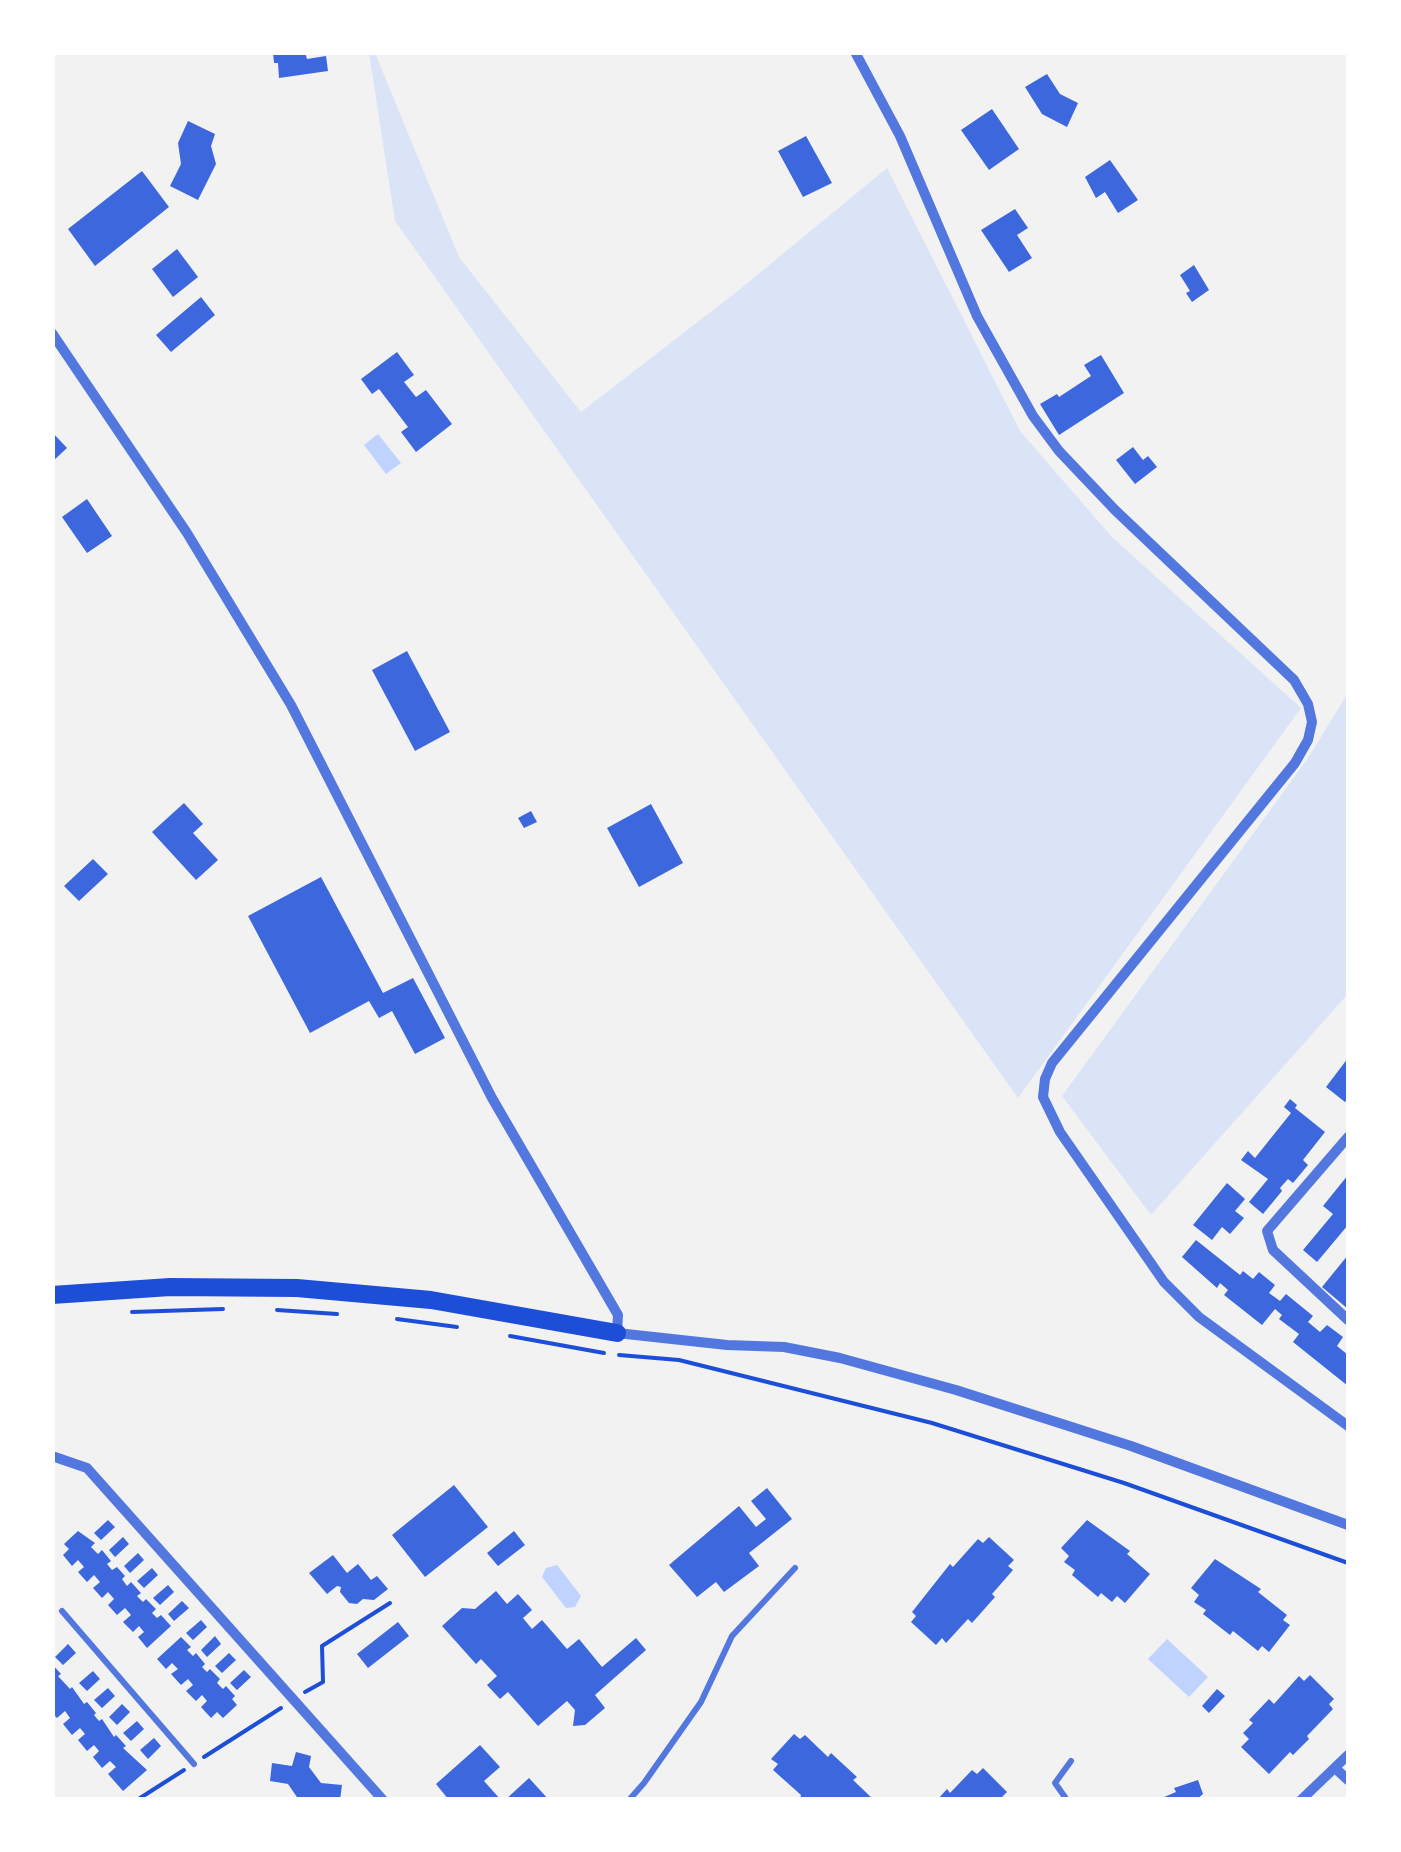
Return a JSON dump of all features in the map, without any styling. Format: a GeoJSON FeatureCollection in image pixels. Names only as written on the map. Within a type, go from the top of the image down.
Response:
{"type":"FeatureCollection","features":[{"type":"Feature","properties":{"kind":"main road"},"geometry":{"type":"LineString","coordinates":[[52,1295],[170,1287],[297,1288],[431,1300],[617,1332]]}},
{"type":"Feature","properties":{"kind":"street"},"geometry":{"type":"LineString","coordinates":[[855,52],[900,136],[977,316],[1033,416],[1059,451],[1115,510],[1294,680],[1308,704],[1312,722],[1308,740],[1295,763],[1061,1052],[1045,1079],[1043,1097],[1060,1132],[1164,1282],[1198,1317],[1348,1426]]}},
{"type":"Feature","properties":{"kind":"street"},"geometry":{"type":"LineString","coordinates":[[52,333],[187,533],[291,705],[492,1098],[618,1315],[617,1332],[726,1345],[784,1347],[840,1358],[1131,1446],[1348,1525]]}},
{"type":"Feature","properties":{"kind":"street"},"geometry":{"type":"LineString","coordinates":[[1348,1137],[1268,1231],[1273,1250],[1348,1320]]}},
{"type":"Feature","properties":{"kind":"street"},"geometry":{"type":"LineString","coordinates":[[52,1456],[87,1468],[383,1800]]}},
{"type":"Feature","properties":{"kind":"street"},"geometry":{"type":"LineString","coordinates":[[1302,1800],[1348,1755]]}},
{"type":"Feature","properties":{"kind":"street"},"geometry":{"type":"LineString","coordinates":[[1335,1768],[1348,1780]]}},
{"type":"Feature","properties":{"kind":"lane"},"geometry":{"type":"LineString","coordinates":[[629,1800],[702,1702],[732,1636],[795,1568]]}},
{"type":"Feature","properties":{"kind":"lane"},"geometry":{"type":"LineString","coordinates":[[62,1611],[194,1764]]}},
{"type":"Feature","properties":{"kind":"lane"},"geometry":{"type":"LineString","coordinates":[[1067,1800],[1055,1783],[1071,1761]]}},
{"type":"Feature","properties":{"kind":"path"},"geometry":{"type":"LineString","coordinates":[[269,1309],[341,1314]]}},
{"type":"Feature","properties":{"kind":"path"},"geometry":{"type":"LineString","coordinates":[[128,1312],[234,1310]]}},
{"type":"Feature","properties":{"kind":"path"},"geometry":{"type":"LineString","coordinates":[[394,1318],[463,1328]]}},
{"type":"Feature","properties":{"kind":"path"},"geometry":{"type":"LineString","coordinates":[[497,1332],[576,1350],[679,1360],[868,1405],[1124,1483],[1348,1563]]}},
{"type":"Feature","properties":{"kind":"path"},"geometry":{"type":"LineString","coordinates":[[137,1800],[323,1682],[322,1646],[390,1604]]}},
{"type":"Feature","properties":{"kind":"shaded area"},"geometry":{"type":"Polygon","coordinates":[[[369,53],[375,53],[459,257],[581,412],[739,290],[887,168],[1020,431],[1112,537],[1301,708],[1018,1098],[395,221],[369,53]]]}},
{"type":"Feature","properties":{"kind":"shaded area"},"geometry":{"type":"Polygon","coordinates":[[[1348,693],[1348,994],[1151,1215],[1062,1096],[1306,761],[1348,693]]]}},
{"type":"Feature","properties":{"kind":"water"},"geometry":{"type":"Polygon","coordinates":[[[378,434],[401,463],[386,474],[364,445],[378,434]]]}},
{"type":"Feature","properties":{"kind":"water"},"geometry":{"type":"Polygon","coordinates":[[[557,1565],[581,1596],[575,1607],[566,1608],[542,1577],[546,1568],[557,1565]]]}},
{"type":"Feature","properties":{"kind":"water"},"geometry":{"type":"Polygon","coordinates":[[[1167,1639],[1208,1677],[1189,1697],[1148,1659],[1167,1639]]]}},
{"type":"Feature","properties":{"kind":"building"},"geometry":{"type":"Polygon","coordinates":[[[273,52],[305,52],[307,59],[326,56],[328,71],[279,78],[273,52]]]}},
{"type":"Feature","properties":{"kind":"building"},"geometry":{"type":"Polygon","coordinates":[[[1047,74],[1060,94],[1078,103],[1067,127],[1042,114],[1025,87],[1047,74]]]}},
{"type":"Feature","properties":{"kind":"building"},"geometry":{"type":"Polygon","coordinates":[[[992,109],[1019,149],[989,170],[961,130],[992,109]]]}},
{"type":"Feature","properties":{"kind":"building"},"geometry":{"type":"Polygon","coordinates":[[[188,121],[215,134],[211,146],[216,164],[198,200],[170,186],[181,164],[178,143],[188,121]]]}},
{"type":"Feature","properties":{"kind":"building"},"geometry":{"type":"Polygon","coordinates":[[[806,136],[832,183],[803,197],[778,151],[806,136]]]}},
{"type":"Feature","properties":{"kind":"building"},"geometry":{"type":"Polygon","coordinates":[[[1110,160],[1138,200],[1118,213],[1105,192],[1096,198],[1085,177],[1110,160]]]}},
{"type":"Feature","properties":{"kind":"building"},"geometry":{"type":"Polygon","coordinates":[[[142,171],[169,207],[95,266],[68,229],[142,171]]]}},
{"type":"Feature","properties":{"kind":"building"},"geometry":{"type":"Polygon","coordinates":[[[1015,209],[1028,228],[1017,235],[1032,258],[1009,272],[981,230],[1015,209]]]}},
{"type":"Feature","properties":{"kind":"building"},"geometry":{"type":"Polygon","coordinates":[[[177,249],[198,277],[173,297],[152,269],[177,249]]]}},
{"type":"Feature","properties":{"kind":"building"},"geometry":{"type":"Polygon","coordinates":[[[1194,265],[1209,290],[1192,302],[1180,275],[1194,265]]]}},
{"type":"Feature","properties":{"kind":"building"},"geometry":{"type":"Polygon","coordinates":[[[201,297],[215,315],[171,352],[156,335],[201,297]]]}},
{"type":"Feature","properties":{"kind":"building"},"geometry":{"type":"Polygon","coordinates":[[[397,352],[414,375],[404,382],[416,397],[426,390],[452,424],[416,452],[401,432],[408,427],[379,389],[372,394],[361,379],[397,352]]]}},
{"type":"Feature","properties":{"kind":"building"},"geometry":{"type":"Polygon","coordinates":[[[1101,355],[1124,393],[1059,435],[1040,404],[1057,394],[1059,397],[1091,376],[1084,365],[1101,355]]]}},
{"type":"Feature","properties":{"kind":"building"},"geometry":{"type":"Polygon","coordinates":[[[52,432],[67,448],[52,462],[52,432]]]}},
{"type":"Feature","properties":{"kind":"building"},"geometry":{"type":"Polygon","coordinates":[[[1133,447],[1143,460],[1148,456],[1157,467],[1135,484],[1116,460],[1133,447]]]}},
{"type":"Feature","properties":{"kind":"building"},"geometry":{"type":"Polygon","coordinates":[[[87,499],[112,536],[87,553],[62,517],[87,499]]]}},
{"type":"Feature","properties":{"kind":"building"},"geometry":{"type":"Polygon","coordinates":[[[407,651],[450,732],[415,751],[372,670],[407,651]]]}},
{"type":"Feature","properties":{"kind":"building"},"geometry":{"type":"Polygon","coordinates":[[[184,803],[203,824],[193,833],[218,860],[196,880],[152,832],[184,803]]]}},
{"type":"Feature","properties":{"kind":"building"},"geometry":{"type":"Polygon","coordinates":[[[651,804],[683,863],[639,887],[607,828],[651,804]]]}},
{"type":"Feature","properties":{"kind":"building"},"geometry":{"type":"Polygon","coordinates":[[[531,811],[537,822],[524,828],[518,818],[531,811]]]}},
{"type":"Feature","properties":{"kind":"building"},"geometry":{"type":"Polygon","coordinates":[[[93,859],[108,874],[79,901],[64,886],[93,859]]]}},
{"type":"Feature","properties":{"kind":"building"},"geometry":{"type":"Polygon","coordinates":[[[321,877],[383,993],[413,978],[445,1038],[415,1054],[392,1011],[379,1018],[369,1001],[310,1033],[248,916],[321,877]]]}},
{"type":"Feature","properties":{"kind":"building"},"geometry":{"type":"Polygon","coordinates":[[[1348,1058],[1348,1098],[1345,1102],[1326,1087],[1348,1058]]]}},
{"type":"Feature","properties":{"kind":"building"},"geometry":{"type":"Polygon","coordinates":[[[1290,1099],[1297,1105],[1295,1108],[1325,1132],[1303,1160],[1308,1165],[1293,1183],[1288,1179],[1263,1214],[1249,1202],[1268,1179],[1241,1160],[1248,1151],[1255,1158],[1291,1113],[1284,1107],[1290,1099]]]}},
{"type":"Feature","properties":{"kind":"building"},"geometry":{"type":"Polygon","coordinates":[[[1348,1175],[1348,1225],[1317,1262],[1303,1250],[1333,1214],[1323,1206],[1348,1175]]]}},
{"type":"Feature","properties":{"kind":"building"},"geometry":{"type":"Polygon","coordinates":[[[1227,1183],[1245,1199],[1235,1211],[1244,1218],[1230,1234],[1222,1227],[1212,1240],[1193,1225],[1227,1183]]]}},
{"type":"Feature","properties":{"kind":"building"},"geometry":{"type":"Polygon","coordinates":[[[1196,1240],[1240,1275],[1243,1271],[1253,1279],[1259,1272],[1275,1285],[1269,1293],[1280,1301],[1286,1294],[1313,1316],[1308,1322],[1320,1332],[1327,1325],[1343,1337],[1337,1346],[1348,1355],[1348,1386],[1293,1342],[1299,1334],[1279,1319],[1282,1315],[1275,1309],[1262,1325],[1224,1295],[1228,1290],[1220,1283],[1217,1288],[1182,1257],[1196,1240]]]}},
{"type":"Feature","properties":{"kind":"building"},"geometry":{"type":"Polygon","coordinates":[[[1348,1255],[1348,1309],[1322,1287],[1348,1255]]]}},
{"type":"Feature","properties":{"kind":"building"},"geometry":{"type":"Polygon","coordinates":[[[454,1485],[488,1527],[425,1577],[392,1535],[454,1485]]]}},
{"type":"Feature","properties":{"kind":"building"},"geometry":{"type":"Polygon","coordinates":[[[767,1488],[792,1519],[749,1553],[759,1566],[724,1592],[716,1582],[697,1597],[669,1565],[739,1506],[756,1527],[766,1519],[751,1501],[767,1488]]]}},
{"type":"Feature","properties":{"kind":"building"},"geometry":{"type":"Polygon","coordinates":[[[108,1520],[115,1527],[101,1540],[94,1533],[108,1520]]]}},
{"type":"Feature","properties":{"kind":"building"},"geometry":{"type":"Polygon","coordinates":[[[1087,1520],[1130,1551],[1127,1554],[1150,1574],[1125,1603],[1117,1596],[1112,1602],[1101,1593],[1098,1597],[1072,1575],[1075,1570],[1064,1562],[1069,1556],[1061,1548],[1087,1520]]]}},
{"type":"Feature","properties":{"kind":"building"},"geometry":{"type":"Polygon","coordinates":[[[78,1531],[95,1543],[91,1547],[98,1554],[102,1550],[111,1561],[107,1564],[112,1570],[117,1567],[127,1586],[131,1582],[141,1593],[137,1596],[143,1602],[146,1599],[156,1609],[152,1613],[157,1618],[161,1615],[171,1626],[147,1648],[138,1637],[144,1632],[139,1626],[133,1632],[123,1622],[131,1615],[125,1608],[117,1615],[108,1605],[114,1599],[108,1592],[102,1598],[93,1588],[100,1582],[94,1575],[87,1582],[78,1572],[84,1567],[78,1560],[72,1566],[63,1555],[69,1549],[64,1544],[78,1531]]]}},
{"type":"Feature","properties":{"kind":"building"},"geometry":{"type":"Polygon","coordinates":[[[514,1531],[525,1545],[498,1566],[487,1553],[514,1531]]]}},
{"type":"Feature","properties":{"kind":"building"},"geometry":{"type":"Polygon","coordinates":[[[123,1537],[129,1544],[115,1557],[109,1550],[123,1537]]]}},
{"type":"Feature","properties":{"kind":"building"},"geometry":{"type":"Polygon","coordinates":[[[989,1537],[1014,1560],[1008,1566],[1013,1570],[972,1623],[968,1619],[946,1643],[942,1638],[936,1645],[911,1622],[916,1616],[912,1612],[950,1564],[953,1567],[978,1539],[983,1543],[989,1537]]]}},
{"type":"Feature","properties":{"kind":"building"},"geometry":{"type":"Polygon","coordinates":[[[138,1553],[144,1560],[130,1573],[124,1566],[138,1553]]]}},
{"type":"Feature","properties":{"kind":"building"},"geometry":{"type":"Polygon","coordinates":[[[333,1555],[347,1573],[358,1564],[371,1580],[377,1576],[388,1589],[374,1600],[363,1599],[357,1604],[349,1603],[340,1592],[341,1587],[327,1594],[309,1573],[333,1555]]]}},
{"type":"Feature","properties":{"kind":"building"},"geometry":{"type":"Polygon","coordinates":[[[1215,1559],[1261,1589],[1258,1592],[1287,1615],[1283,1620],[1290,1625],[1269,1652],[1262,1646],[1258,1651],[1233,1631],[1230,1635],[1194,1602],[1199,1595],[1191,1588],[1215,1559]]]}},
{"type":"Feature","properties":{"kind":"building"},"geometry":{"type":"Polygon","coordinates":[[[152,1568],[158,1575],[144,1588],[137,1581],[152,1568]]]}},
{"type":"Feature","properties":{"kind":"building"},"geometry":{"type":"Polygon","coordinates":[[[168,1585],[174,1592],[160,1605],[153,1598],[168,1585]]]}},
{"type":"Feature","properties":{"kind":"building"},"geometry":{"type":"Polygon","coordinates":[[[496,1591],[507,1604],[518,1594],[532,1610],[523,1618],[532,1629],[542,1620],[567,1649],[579,1639],[602,1667],[636,1638],[646,1650],[595,1695],[605,1708],[585,1725],[573,1726],[575,1710],[567,1701],[538,1726],[508,1692],[500,1699],[487,1685],[497,1676],[481,1659],[476,1664],[442,1626],[462,1608],[475,1609],[496,1591]]]}},
{"type":"Feature","properties":{"kind":"building"},"geometry":{"type":"Polygon","coordinates":[[[182,1601],[189,1608],[174,1621],[168,1614],[182,1601]]]}},
{"type":"Feature","properties":{"kind":"building"},"geometry":{"type":"Polygon","coordinates":[[[201,1620],[207,1627],[193,1640],[186,1633],[201,1620]]]}},
{"type":"Feature","properties":{"kind":"building"},"geometry":{"type":"Polygon","coordinates":[[[398,1622],[409,1636],[368,1668],[357,1654],[398,1622]]]}},
{"type":"Feature","properties":{"kind":"building"},"geometry":{"type":"Polygon","coordinates":[[[215,1636],[221,1644],[207,1657],[201,1650],[215,1636]]]}},
{"type":"Feature","properties":{"kind":"building"},"geometry":{"type":"Polygon","coordinates":[[[181,1637],[191,1647],[187,1650],[193,1656],[196,1653],[205,1664],[202,1667],[207,1672],[210,1669],[220,1679],[217,1683],[235,1696],[232,1699],[237,1705],[223,1718],[217,1712],[211,1718],[201,1707],[207,1701],[202,1695],[196,1701],[186,1691],[193,1685],[188,1679],[181,1685],[171,1674],[178,1669],[172,1663],[166,1669],[157,1659],[181,1637]]]}},
{"type":"Feature","properties":{"kind":"building"},"geometry":{"type":"Polygon","coordinates":[[[68,1644],[76,1653],[63,1665],[55,1657],[68,1644]]]}},
{"type":"Feature","properties":{"kind":"building"},"geometry":{"type":"Polygon","coordinates":[[[229,1653],[236,1660],[222,1673],[215,1666],[229,1653]]]}},
{"type":"Feature","properties":{"kind":"building"},"geometry":{"type":"Polygon","coordinates":[[[52,1664],[61,1674],[58,1676],[84,1704],[87,1702],[99,1721],[102,1719],[126,1746],[123,1748],[147,1770],[123,1791],[108,1774],[116,1767],[110,1761],[102,1768],[93,1757],[99,1751],[94,1745],[87,1751],[78,1740],[85,1734],[80,1728],[72,1735],[63,1724],[70,1718],[65,1711],[57,1718],[52,1713],[52,1664]]]}},
{"type":"Feature","properties":{"kind":"building"},"geometry":{"type":"Polygon","coordinates":[[[244,1670],[251,1677],[237,1690],[230,1683],[244,1670]]]}},
{"type":"Feature","properties":{"kind":"building"},"geometry":{"type":"Polygon","coordinates":[[[93,1671],[100,1679],[87,1691],[79,1683],[93,1671]]]}},
{"type":"Feature","properties":{"kind":"building"},"geometry":{"type":"Polygon","coordinates":[[[1310,1675],[1334,1699],[1329,1704],[1333,1709],[1307,1736],[1309,1739],[1269,1774],[1241,1747],[1249,1739],[1243,1733],[1253,1723],[1249,1720],[1269,1699],[1274,1704],[1299,1676],[1304,1681],[1310,1675]]]}},
{"type":"Feature","properties":{"kind":"building"},"geometry":{"type":"Polygon","coordinates":[[[108,1688],[115,1696],[102,1708],[94,1700],[108,1688]]]}},
{"type":"Feature","properties":{"kind":"building"},"geometry":{"type":"Polygon","coordinates":[[[1217,1689],[1225,1696],[1209,1713],[1202,1706],[1217,1689]]]}},
{"type":"Feature","properties":{"kind":"building"},"geometry":{"type":"Polygon","coordinates":[[[122,1704],[130,1712],[117,1725],[109,1717],[122,1704]]]}},
{"type":"Feature","properties":{"kind":"building"},"geometry":{"type":"Polygon","coordinates":[[[137,1721],[144,1729],[131,1741],[123,1733],[137,1721]]]}},
{"type":"Feature","properties":{"kind":"building"},"geometry":{"type":"Polygon","coordinates":[[[794,1734],[800,1739],[805,1735],[828,1757],[831,1753],[874,1800],[800,1800],[801,1795],[773,1770],[778,1764],[771,1759],[794,1734]]]}},
{"type":"Feature","properties":{"kind":"building"},"geometry":{"type":"Polygon","coordinates":[[[154,1738],[161,1746],[148,1759],[140,1750],[154,1738]]]}},
{"type":"Feature","properties":{"kind":"building"},"geometry":{"type":"Polygon","coordinates":[[[480,1745],[500,1767],[484,1781],[501,1800],[449,1800],[436,1784],[480,1745]]]}},
{"type":"Feature","properties":{"kind":"building"},"geometry":{"type":"Polygon","coordinates":[[[296,1752],[311,1756],[309,1767],[321,1783],[342,1785],[340,1800],[299,1800],[288,1784],[270,1781],[272,1763],[292,1766],[296,1752]]]}},
{"type":"Feature","properties":{"kind":"building"},"geometry":{"type":"Polygon","coordinates":[[[983,1768],[1007,1792],[1004,1800],[937,1800],[947,1789],[950,1793],[972,1770],[977,1774],[983,1768]]]}},
{"type":"Feature","properties":{"kind":"building"},"geometry":{"type":"Polygon","coordinates":[[[529,1778],[549,1800],[505,1800],[529,1778]]]}},
{"type":"Feature","properties":{"kind":"building"},"geometry":{"type":"Polygon","coordinates":[[[1198,1780],[1203,1794],[1196,1800],[1157,1800],[1176,1792],[1174,1788],[1198,1780]]]}}]}
